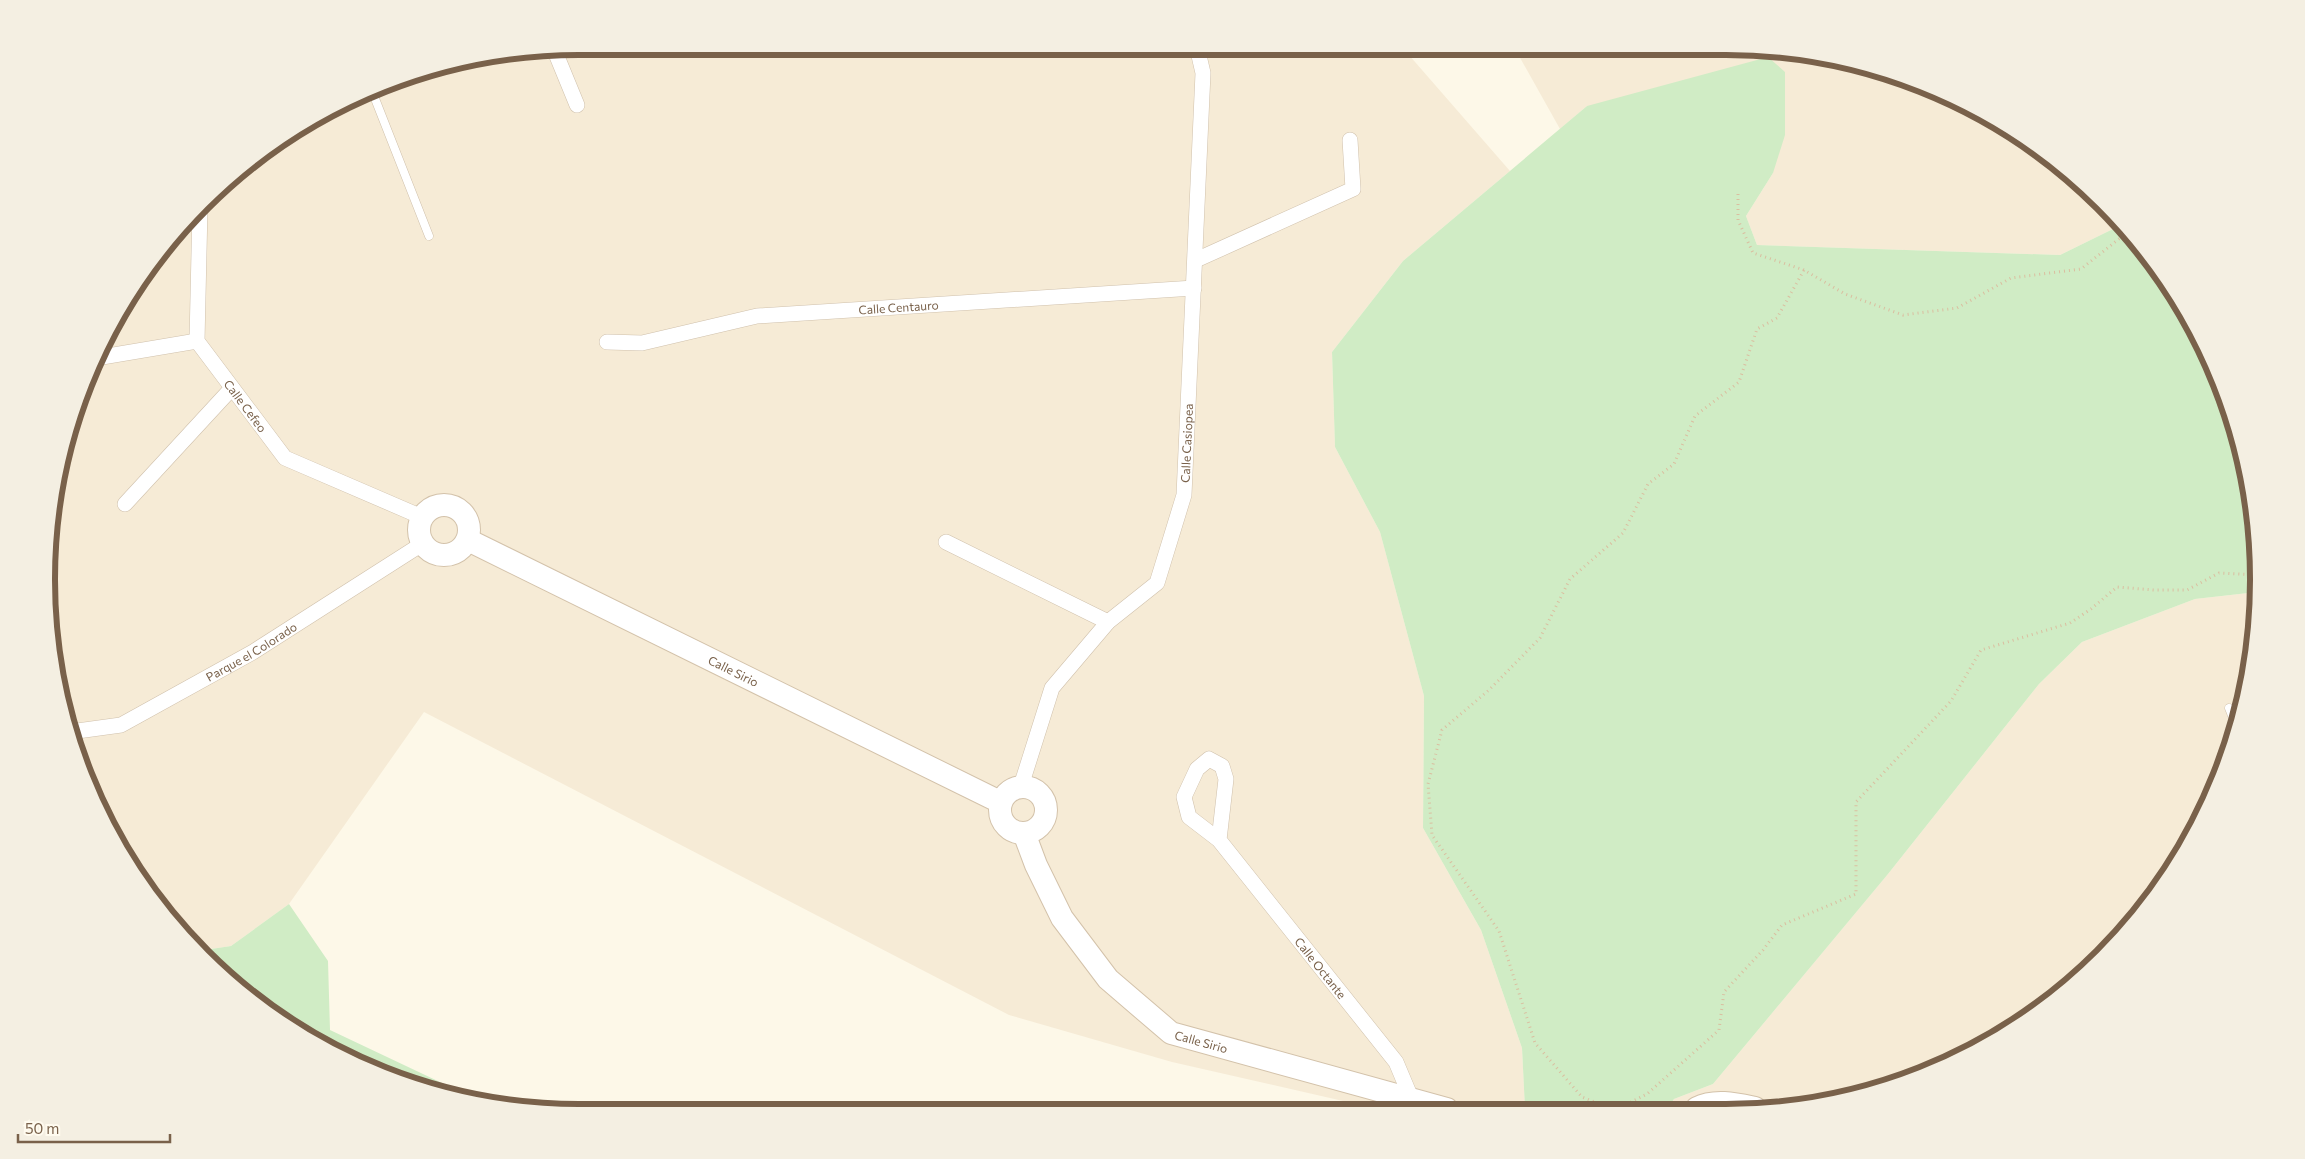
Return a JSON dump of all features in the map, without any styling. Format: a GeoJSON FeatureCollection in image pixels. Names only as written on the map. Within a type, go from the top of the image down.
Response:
{"type":"FeatureCollection","features":[{"type":"Feature","properties":{"kind":"street","name":"Calle Casiopea"},"geometry":{"type":"LineString","coordinates":[[1021,786],[1052,688],[1108,622],[1157,583],[1184,495],[1203,74],[1199,55]]}},
{"type":"Feature","properties":{"kind":"street"},"geometry":{"type":"LineString","coordinates":[[557,56],[576,105]]}},
{"type":"Feature","properties":{"kind":"street"},"geometry":{"type":"LineString","coordinates":[[1196,260],[1353,189],[1350,140]]}},
{"type":"Feature","properties":{"kind":"street"},"geometry":{"type":"LineString","coordinates":[[105,356],[197,341],[200,219]]}},
{"type":"Feature","properties":{"kind":"street","name":"Calle Centauro"},"geometry":{"type":"LineString","coordinates":[[607,342],[642,343],[757,316],[1194,288]]}},
{"type":"Feature","properties":{"kind":"street","name":"Calle Cefeo"},"geometry":{"type":"LineString","coordinates":[[197,341],[285,458],[422,517]]}},
{"type":"Feature","properties":{"kind":"street"},"geometry":{"type":"LineString","coordinates":[[125,504],[232,388]]}},
{"type":"Feature","properties":{"kind":"street"},"geometry":{"type":"LineString","coordinates":[[443,504],[456,507],[465,516],[470,527],[468,540],[461,549],[451,555],[440,555],[430,551],[422,544],[418,530],[422,517],[431,508],[443,504]]}},
{"type":"Feature","properties":{"kind":"street","name":"Calle Sirio"},"geometry":{"type":"LineString","coordinates":[[468,540],[1000,802]]}},
{"type":"Feature","properties":{"kind":"street"},"geometry":{"type":"LineString","coordinates":[[946,542],[1108,622]]}},
{"type":"Feature","properties":{"kind":"street","name":"Parque el Colorado"},"geometry":{"type":"LineString","coordinates":[[78,731],[121,725],[253,652],[422,544]]}},
{"type":"Feature","properties":{"kind":"street","name":"Calle Octante"},"geometry":{"type":"LineString","coordinates":[[1219,840],[1226,779],[1222,766],[1209,759],[1197,769],[1184,797],[1189,817],[1219,840],[1396,1062],[1412,1100]]}},
{"type":"Feature","properties":{"kind":"street"},"geometry":{"type":"LineString","coordinates":[[1021,786],[1030,787],[1038,792],[1046,808],[1045,817],[1040,825],[1024,833],[1015,832],[1007,827],[999,811],[1000,802],[1005,794],[1021,786]]}},
{"type":"Feature","properties":{"kind":"street","name":"Calle Sirio"},"geometry":{"type":"LineString","coordinates":[[1024,833],[1036,865],[1062,918],[1108,979],[1171,1033],[1428,1104]]}},
{"type":"Feature","properties":{"kind":"street"},"geometry":{"type":"LineString","coordinates":[[1713,1104],[1730,1102],[1737,1104]]}},
{"type":"Feature","properties":{"kind":"lane"},"geometry":{"type":"LineString","coordinates":[[374,97],[429,236]]}},
{"type":"Feature","properties":{"kind":"lane"},"geometry":{"type":"LineString","coordinates":[[2229,708],[2232,715]]}},
{"type":"Feature","properties":{"kind":"path"},"geometry":{"type":"LineString","coordinates":[[1738,194],[1738,220],[1753,252],[1804,270],[1845,294],[1903,315],[1957,308],[2011,278],[2081,269],[2123,237]]}},
{"type":"Feature","properties":{"kind":"path"},"geometry":{"type":"LineString","coordinates":[[1600,1104],[1582,1097],[1535,1043],[1499,931],[1432,835],[1428,784],[1442,730],[1489,690],[1540,638],[1570,579],[1624,533],[1648,484],[1674,464],[1694,416],[1739,382],[1757,330],[1777,318],[1804,270]]}},
{"type":"Feature","properties":{"kind":"path"},"geometry":{"type":"LineString","coordinates":[[1626,1104],[1647,1094],[1719,1030],[1724,992],[1763,950],[1782,925],[1856,894],[1856,802],[1951,701],[1981,650],[2070,623],[2092,609],[2117,587],[2187,590],[2219,573],[2250,575]]}},
{"type":"Feature","properties":{"kind":"shaded area"},"geometry":{"type":"Polygon","coordinates":[[[1409,55],[1510,171],[1403,261],[1332,352],[1335,447],[1380,532],[1424,696],[1423,828],[1481,930],[1522,1048],[1525,1104],[1356,1104],[1172,1062],[1009,1015],[424,712],[289,904],[231,946],[208,949],[163,899],[125,842],[95,780],[73,715],[59,648],[55,580],[59,511],[73,444],[95,379],[125,317],[143,288],[185,234],[234,185],[260,163],[317,125],[379,95],[444,73],[511,59],[545,56],[1409,55]]]}},
{"type":"Feature","properties":{"kind":"shaded area"},"geometry":{"type":"Polygon","coordinates":[[[1518,55],[1760,56],[1828,65],[1894,83],[1926,95],[1988,125],[2045,163],[2071,185],[2114,228],[2060,255],[1757,245],[1746,216],[1773,173],[1587,106],[1560,129],[1518,55]]]}},
{"type":"Feature","properties":{"kind":"shaded area"},"geometry":{"type":"Polygon","coordinates":[[[2250,593],[2246,648],[2232,715],[2210,780],[2180,842],[2142,899],[2096,950],[2045,996],[2017,1016],[1957,1050],[1894,1076],[1828,1094],[1794,1100],[1760,1103],[1670,1104],[1674,1099],[1713,1084],[1888,874],[2039,684],[2082,642],[2195,599],[2250,593]]]}},
{"type":"Feature","properties":{"kind":"green space"},"geometry":{"type":"Polygon","coordinates":[[[1768,57],[1785,72],[1785,135],[1773,173],[1746,216],[1757,245],[2060,255],[2114,228],[2142,260],[2162,288],[2180,317],[2210,379],[2222,411],[2240,477],[2249,545],[2250,593],[2195,599],[2082,642],[2039,684],[1888,874],[1713,1084],[1674,1099],[1670,1104],[1525,1104],[1522,1048],[1481,930],[1423,828],[1424,696],[1380,532],[1335,447],[1332,352],[1403,261],[1587,106],[1768,57]]]}},
{"type":"Feature","properties":{"kind":"green space"},"geometry":{"type":"Polygon","coordinates":[[[289,904],[328,961],[330,1030],[453,1088],[379,1064],[317,1034],[288,1016],[260,996],[208,949],[231,946],[289,904]]]}}]}
